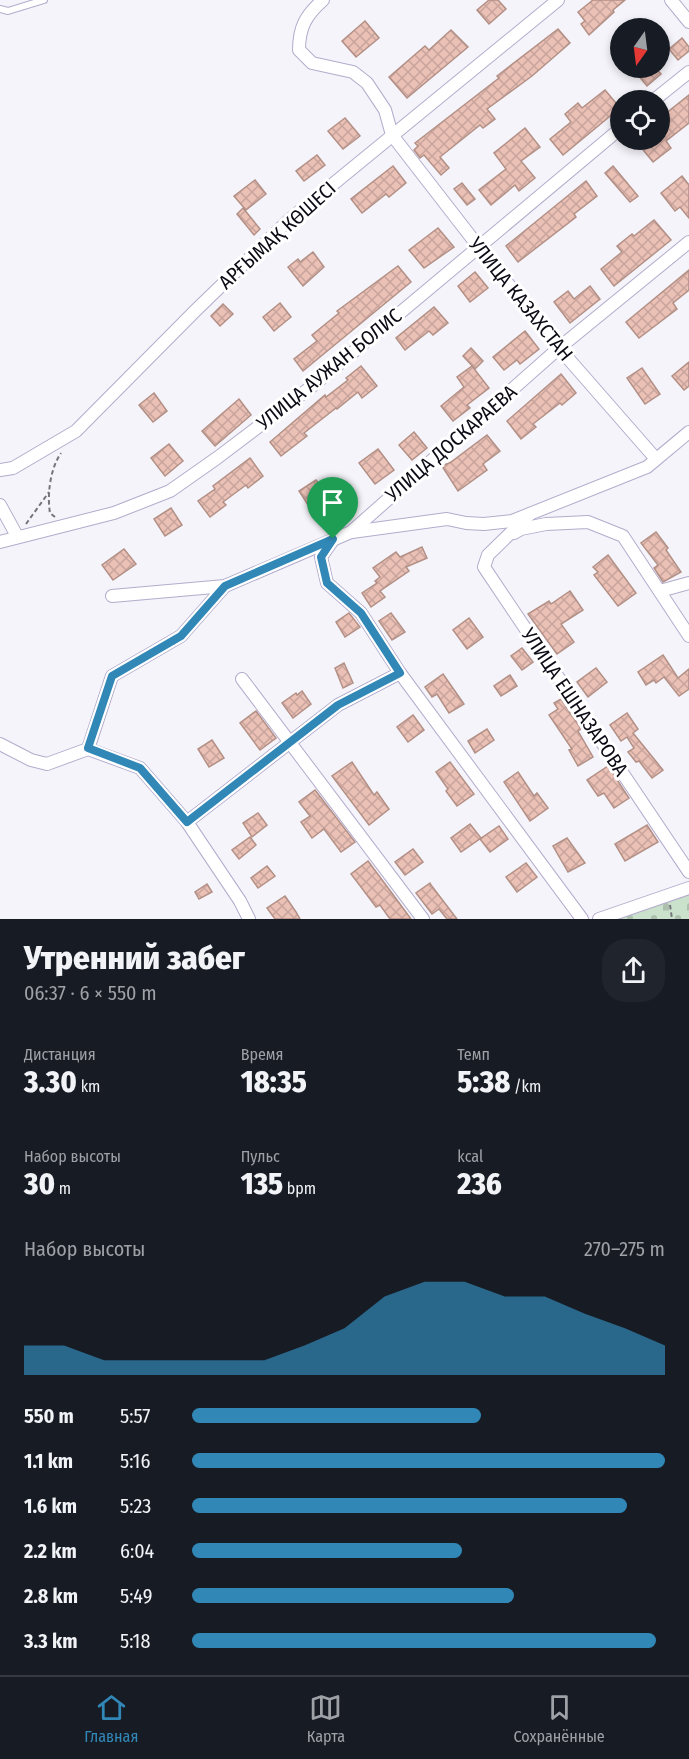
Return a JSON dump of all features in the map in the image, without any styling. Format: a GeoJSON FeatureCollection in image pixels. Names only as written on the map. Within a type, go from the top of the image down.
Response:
{"type":"FeatureCollection","features":[{"type":"Feature","properties":{"kind":"street","name":"УЛИЦА КАЗАХСТАН"},"geometry":{"type":"LineString","coordinates":[[323,0],[311,11],[299,32],[299,50],[312,63],[353,72],[367,83],[385,110],[393,135],[478,246],[559,348],[656,459]]}},
{"type":"Feature","properties":{"kind":"street","name":"АРҒЫМАҚ КӨШЕСІ"},"geometry":{"type":"LineString","coordinates":[[0,470],[14,468],[76,431],[288,221],[558,0]]}},
{"type":"Feature","properties":{"kind":"street"},"geometry":{"type":"LineString","coordinates":[[671,0],[689,22]]}},
{"type":"Feature","properties":{"kind":"street"},"geometry":{"type":"LineString","coordinates":[[666,90],[689,72]]}},
{"type":"Feature","properties":{"kind":"street","name":"УЛИЦА АУЖАН БОЛИС"},"geometry":{"type":"LineString","coordinates":[[0,542],[63,524],[114,513],[170,491],[315,384],[610,137]]}},
{"type":"Feature","properties":{"kind":"street","name":"УЛИЦА ДОСКАРАЕВА"},"geometry":{"type":"LineString","coordinates":[[112,596],[225,586],[351,532],[559,348],[689,242]]}},
{"type":"Feature","properties":{"kind":"street"},"geometry":{"type":"LineString","coordinates":[[351,532],[447,519],[466,523],[512,521],[647,466],[689,432]]}},
{"type":"Feature","properties":{"kind":"street"},"geometry":{"type":"LineString","coordinates":[[0,505],[17,536]]}},
{"type":"Feature","properties":{"kind":"street","name":"УЛИЦА ЕШНАЗАРОВА"},"geometry":{"type":"LineString","coordinates":[[530,514],[488,555],[484,567],[689,872]]}},
{"type":"Feature","properties":{"kind":"street","name":"УЛИЦА ЕШНАЗАРОВА"},"geometry":{"type":"LineString","coordinates":[[509,536],[521,530],[546,524],[588,522],[623,536],[689,636]]}},
{"type":"Feature","properties":{"kind":"street"},"geometry":{"type":"LineString","coordinates":[[333,539],[321,557],[327,583],[361,613],[400,673],[582,919]]}},
{"type":"Feature","properties":{"kind":"street"},"geometry":{"type":"LineString","coordinates":[[660,591],[689,583]]}},
{"type":"Feature","properties":{"kind":"street"},"geometry":{"type":"LineString","coordinates":[[88,748],[112,676],[181,636],[225,586]]}},
{"type":"Feature","properties":{"kind":"street"},"geometry":{"type":"LineString","coordinates":[[187,822],[338,705],[400,673]]}},
{"type":"Feature","properties":{"kind":"street"},"geometry":{"type":"LineString","coordinates":[[242,679],[423,919]]}},
{"type":"Feature","properties":{"kind":"street"},"geometry":{"type":"LineString","coordinates":[[0,744],[31,760],[47,764],[88,748],[140,768],[187,822],[240,901],[249,919]]}},
{"type":"Feature","properties":{"kind":"street"},"geometry":{"type":"LineString","coordinates":[[599,919],[689,888]]}},
{"type":"Feature","properties":{"kind":"lane"},"geometry":{"type":"LineString","coordinates":[[0,9],[8,11],[44,0]]}},
{"type":"Feature","properties":{"kind":"path"},"geometry":{"type":"LineString","coordinates":[[63,524],[50,513],[48,501],[54,464],[65,447]]}},
{"type":"Feature","properties":{"kind":"path"},"geometry":{"type":"LineString","coordinates":[[17,536],[51,489]]}},
{"type":"Feature","properties":{"kind":"path"},"geometry":{"type":"LineString","coordinates":[[669,900],[672,919]]}},
{"type":"Feature","properties":{"kind":"green space"},"geometry":{"type":"Polygon","coordinates":[[[689,895],[689,919],[618,919],[689,895]]]}},
{"type":"Feature","properties":{"kind":"building"},"geometry":{"type":"Polygon","coordinates":[[[489,0],[498,0],[506,9],[489,24],[477,10],[489,0]]]}},
{"type":"Feature","properties":{"kind":"building"},"geometry":{"type":"Polygon","coordinates":[[[593,0],[625,0],[589,35],[581,24],[585,21],[578,12],[593,0]]]}},
{"type":"Feature","properties":{"kind":"building"},"geometry":{"type":"Polygon","coordinates":[[[365,21],[379,38],[356,57],[342,41],[365,21]]]}},
{"type":"Feature","properties":{"kind":"building"},"geometry":{"type":"Polygon","coordinates":[[[558,29],[570,43],[532,76],[487,109],[495,119],[483,128],[480,125],[440,157],[449,168],[441,175],[424,155],[420,158],[414,150],[418,146],[415,143],[558,29]]]}},
{"type":"Feature","properties":{"kind":"building"},"geometry":{"type":"Polygon","coordinates":[[[451,30],[468,47],[407,98],[389,77],[425,46],[429,50],[451,30]]]}},
{"type":"Feature","properties":{"kind":"building"},"geometry":{"type":"Polygon","coordinates":[[[682,38],[689,47],[689,51],[678,60],[670,48],[682,38]]]}},
{"type":"Feature","properties":{"kind":"building"},"geometry":{"type":"Polygon","coordinates":[[[640,78],[656,78],[647,86],[640,78]]]}},
{"type":"Feature","properties":{"kind":"building"},"geometry":{"type":"Polygon","coordinates":[[[605,90],[610,96],[610,116],[563,155],[550,139],[571,122],[565,114],[578,103],[582,108],[605,90]]]}},
{"type":"Feature","properties":{"kind":"building"},"geometry":{"type":"Polygon","coordinates":[[[689,95],[689,123],[670,138],[670,110],[689,95]]]}},
{"type":"Feature","properties":{"kind":"building"},"geometry":{"type":"Polygon","coordinates":[[[345,118],[360,136],[343,149],[328,131],[345,118]]]}},
{"type":"Feature","properties":{"kind":"building"},"geometry":{"type":"Polygon","coordinates":[[[525,128],[540,147],[521,161],[535,178],[519,191],[515,185],[491,205],[479,190],[506,169],[494,153],[525,128]]]}},
{"type":"Feature","properties":{"kind":"building"},"geometry":{"type":"Polygon","coordinates":[[[643,150],[668,150],[653,162],[643,150]]]}},
{"type":"Feature","properties":{"kind":"building"},"geometry":{"type":"Polygon","coordinates":[[[317,155],[325,165],[304,181],[296,171],[317,155]]]}},
{"type":"Feature","properties":{"kind":"building"},"geometry":{"type":"Polygon","coordinates":[[[393,166],[406,183],[389,197],[386,194],[362,213],[351,199],[393,166]]]}},
{"type":"Feature","properties":{"kind":"building"},"geometry":{"type":"Polygon","coordinates":[[[613,166],[638,196],[630,202],[605,173],[613,166]]]}},
{"type":"Feature","properties":{"kind":"building"},"geometry":{"type":"Polygon","coordinates":[[[682,176],[689,185],[689,218],[680,207],[675,211],[661,193],[682,176]]]}},
{"type":"Feature","properties":{"kind":"building"},"geometry":{"type":"Polygon","coordinates":[[[255,180],[266,194],[246,210],[234,196],[255,180]]]}},
{"type":"Feature","properties":{"kind":"building"},"geometry":{"type":"Polygon","coordinates":[[[586,181],[597,196],[574,214],[576,217],[518,262],[506,246],[586,181]]]}},
{"type":"Feature","properties":{"kind":"building"},"geometry":{"type":"Polygon","coordinates":[[[462,183],[475,199],[467,205],[454,189],[462,183]]]}},
{"type":"Feature","properties":{"kind":"building"},"geometry":{"type":"Polygon","coordinates":[[[243,208],[260,229],[254,235],[237,214],[243,208]]]}},
{"type":"Feature","properties":{"kind":"building"},"geometry":{"type":"Polygon","coordinates":[[[654,220],[671,240],[614,286],[601,269],[622,252],[617,246],[654,220]]]}},
{"type":"Feature","properties":{"kind":"building"},"geometry":{"type":"Polygon","coordinates":[[[438,228],[454,247],[424,268],[409,250],[438,228]]]}},
{"type":"Feature","properties":{"kind":"building"},"geometry":{"type":"Polygon","coordinates":[[[313,252],[324,267],[303,286],[288,267],[298,259],[300,262],[313,252]]]}},
{"type":"Feature","properties":{"kind":"building"},"geometry":{"type":"Polygon","coordinates":[[[398,266],[411,282],[303,371],[294,359],[317,341],[312,335],[339,313],[337,311],[398,266]]]}},
{"type":"Feature","properties":{"kind":"building"},"geometry":{"type":"Polygon","coordinates":[[[689,270],[689,290],[673,303],[677,309],[639,338],[626,322],[689,270]]]}},
{"type":"Feature","properties":{"kind":"building"},"geometry":{"type":"Polygon","coordinates":[[[475,272],[488,288],[470,302],[458,286],[475,272]]]}},
{"type":"Feature","properties":{"kind":"building"},"geometry":{"type":"Polygon","coordinates":[[[590,286],[600,299],[570,323],[554,302],[568,291],[574,299],[590,286]]]}},
{"type":"Feature","properties":{"kind":"building"},"geometry":{"type":"Polygon","coordinates":[[[280,303],[291,317],[274,331],[263,317],[280,303]]]}},
{"type":"Feature","properties":{"kind":"building"},"geometry":{"type":"Polygon","coordinates":[[[223,304],[233,314],[220,326],[211,316],[223,304]]]}},
{"type":"Feature","properties":{"kind":"building"},"geometry":{"type":"Polygon","coordinates":[[[434,307],[448,323],[433,335],[429,331],[405,350],[396,338],[434,307]]]}},
{"type":"Feature","properties":{"kind":"building"},"geometry":{"type":"Polygon","coordinates":[[[525,331],[539,349],[520,364],[517,360],[504,370],[493,357],[525,331]]]}},
{"type":"Feature","properties":{"kind":"building"},"geometry":{"type":"Polygon","coordinates":[[[471,348],[483,361],[475,369],[463,356],[471,348]]]}},
{"type":"Feature","properties":{"kind":"building"},"geometry":{"type":"Polygon","coordinates":[[[689,362],[689,386],[684,390],[672,376],[689,362]]]}},
{"type":"Feature","properties":{"kind":"building"},"geometry":{"type":"Polygon","coordinates":[[[361,366],[377,386],[362,398],[358,392],[336,408],[304,433],[307,436],[281,456],[270,442],[325,395],[326,397],[348,380],[346,378],[361,366]]]}},
{"type":"Feature","properties":{"kind":"building"},"geometry":{"type":"Polygon","coordinates":[[[472,366],[489,388],[467,405],[470,408],[453,421],[441,406],[464,387],[457,377],[472,366]]]}},
{"type":"Feature","properties":{"kind":"building"},"geometry":{"type":"Polygon","coordinates":[[[642,368],[660,394],[645,404],[627,378],[642,368]]]}},
{"type":"Feature","properties":{"kind":"building"},"geometry":{"type":"Polygon","coordinates":[[[561,374],[576,393],[533,424],[536,427],[521,439],[507,421],[561,374]]]}},
{"type":"Feature","properties":{"kind":"building"},"geometry":{"type":"Polygon","coordinates":[[[154,393],[167,411],[153,422],[139,405],[154,393]]]}},
{"type":"Feature","properties":{"kind":"building"},"geometry":{"type":"Polygon","coordinates":[[[239,399],[251,415],[215,446],[202,431],[239,399]]]}},
{"type":"Feature","properties":{"kind":"building"},"geometry":{"type":"Polygon","coordinates":[[[414,432],[427,448],[412,460],[399,445],[414,432]]]}},
{"type":"Feature","properties":{"kind":"building"},"geometry":{"type":"Polygon","coordinates":[[[487,435],[500,451],[483,464],[487,470],[458,491],[442,466],[451,462],[487,435]]]}},
{"type":"Feature","properties":{"kind":"building"},"geometry":{"type":"Polygon","coordinates":[[[169,444],[183,461],[165,476],[151,458],[169,444]]]}},
{"type":"Feature","properties":{"kind":"building"},"geometry":{"type":"Polygon","coordinates":[[[378,449],[394,470],[375,484],[359,463],[378,449]]]}},
{"type":"Feature","properties":{"kind":"building"},"geometry":{"type":"Polygon","coordinates":[[[250,458],[263,476],[248,488],[246,485],[223,502],[226,505],[210,517],[198,501],[215,489],[213,486],[250,458]]]}},
{"type":"Feature","properties":{"kind":"building"},"geometry":{"type":"Polygon","coordinates":[[[316,480],[328,496],[310,508],[299,491],[316,480]]]}},
{"type":"Feature","properties":{"kind":"building"},"geometry":{"type":"Polygon","coordinates":[[[171,508],[182,525],[165,536],[154,519],[171,508]]]}},
{"type":"Feature","properties":{"kind":"building"},"geometry":{"type":"Polygon","coordinates":[[[656,532],[681,572],[663,582],[654,568],[658,565],[641,543],[656,532]]]}},
{"type":"Feature","properties":{"kind":"building"},"geometry":{"type":"Polygon","coordinates":[[[422,547],[427,558],[406,567],[409,571],[380,591],[385,597],[371,607],[362,593],[377,583],[375,581],[380,577],[373,568],[396,552],[400,557],[422,547]]]}},
{"type":"Feature","properties":{"kind":"building"},"geometry":{"type":"Polygon","coordinates":[[[124,549],[136,564],[113,580],[102,565],[124,549]]]}},
{"type":"Feature","properties":{"kind":"building"},"geometry":{"type":"Polygon","coordinates":[[[608,555],[636,593],[618,606],[594,575],[598,572],[593,567],[608,555]]]}},
{"type":"Feature","properties":{"kind":"building"},"geometry":{"type":"Polygon","coordinates":[[[570,591],[583,610],[561,624],[574,642],[557,654],[528,614],[549,601],[551,604],[570,591]]]}},
{"type":"Feature","properties":{"kind":"building"},"geometry":{"type":"Polygon","coordinates":[[[349,613],[360,627],[345,637],[336,622],[349,613]]]}},
{"type":"Feature","properties":{"kind":"building"},"geometry":{"type":"Polygon","coordinates":[[[391,613],[405,632],[392,640],[379,621],[391,613]]]}},
{"type":"Feature","properties":{"kind":"building"},"geometry":{"type":"Polygon","coordinates":[[[469,618],[483,637],[467,649],[453,630],[469,618]]]}},
{"type":"Feature","properties":{"kind":"building"},"geometry":{"type":"Polygon","coordinates":[[[522,648],[533,662],[522,670],[511,656],[522,648]]]}},
{"type":"Feature","properties":{"kind":"building"},"geometry":{"type":"Polygon","coordinates":[[[663,655],[678,678],[689,669],[689,689],[679,696],[664,677],[656,683],[654,680],[646,685],[638,672],[663,655]]]}},
{"type":"Feature","properties":{"kind":"building"},"geometry":{"type":"Polygon","coordinates":[[[344,663],[353,683],[343,688],[335,668],[344,663]]]}},
{"type":"Feature","properties":{"kind":"building"},"geometry":{"type":"Polygon","coordinates":[[[596,668],[607,682],[588,697],[577,682],[596,668]]]}},
{"type":"Feature","properties":{"kind":"building"},"geometry":{"type":"Polygon","coordinates":[[[443,674],[464,704],[449,713],[437,694],[432,697],[425,687],[443,674]]]}},
{"type":"Feature","properties":{"kind":"building"},"geometry":{"type":"Polygon","coordinates":[[[510,675],[517,686],[501,696],[494,686],[510,675]]]}},
{"type":"Feature","properties":{"kind":"building"},"geometry":{"type":"Polygon","coordinates":[[[302,691],[311,704],[293,718],[282,703],[302,691]]]}},
{"type":"Feature","properties":{"kind":"building"},"geometry":{"type":"Polygon","coordinates":[[[561,699],[581,729],[578,731],[593,757],[578,766],[569,750],[572,749],[549,715],[558,709],[554,703],[561,699]]]}},
{"type":"Feature","properties":{"kind":"building"},"geometry":{"type":"Polygon","coordinates":[[[256,711],[276,738],[260,750],[240,723],[256,711]]]}},
{"type":"Feature","properties":{"kind":"building"},"geometry":{"type":"Polygon","coordinates":[[[627,713],[638,729],[633,733],[663,770],[652,778],[639,761],[636,762],[628,752],[634,748],[627,737],[621,741],[610,725],[627,713]]]}},
{"type":"Feature","properties":{"kind":"building"},"geometry":{"type":"Polygon","coordinates":[[[413,715],[424,730],[408,742],[397,727],[413,715]]]}},
{"type":"Feature","properties":{"kind":"building"},"geometry":{"type":"Polygon","coordinates":[[[487,729],[494,740],[475,753],[468,741],[487,729]]]}},
{"type":"Feature","properties":{"kind":"building"},"geometry":{"type":"Polygon","coordinates":[[[212,740],[224,758],[209,767],[198,749],[212,740]]]}},
{"type":"Feature","properties":{"kind":"building"},"geometry":{"type":"Polygon","coordinates":[[[352,762],[374,795],[377,792],[389,809],[369,825],[332,776],[352,762]]]}},
{"type":"Feature","properties":{"kind":"building"},"geometry":{"type":"Polygon","coordinates":[[[450,762],[474,794],[457,806],[436,772],[450,762]]]}},
{"type":"Feature","properties":{"kind":"building"},"geometry":{"type":"Polygon","coordinates":[[[608,766],[629,798],[614,808],[604,793],[598,796],[587,780],[608,766]]]}},
{"type":"Feature","properties":{"kind":"building"},"geometry":{"type":"Polygon","coordinates":[[[518,772],[534,796],[537,793],[548,808],[530,821],[504,782],[518,772]]]}},
{"type":"Feature","properties":{"kind":"building"},"geometry":{"type":"Polygon","coordinates":[[[315,790],[355,842],[341,852],[324,829],[312,838],[301,822],[310,816],[299,802],[315,790]]]}},
{"type":"Feature","properties":{"kind":"building"},"geometry":{"type":"Polygon","coordinates":[[[258,813],[267,825],[252,837],[243,823],[258,813]]]}},
{"type":"Feature","properties":{"kind":"building"},"geometry":{"type":"Polygon","coordinates":[[[470,824],[481,838],[461,852],[451,838],[470,824]]]}},
{"type":"Feature","properties":{"kind":"building"},"geometry":{"type":"Polygon","coordinates":[[[647,825],[658,842],[625,861],[615,844],[647,825]]]}},
{"type":"Feature","properties":{"kind":"building"},"geometry":{"type":"Polygon","coordinates":[[[499,826],[508,839],[490,852],[480,839],[499,826]]]}},
{"type":"Feature","properties":{"kind":"building"},"geometry":{"type":"Polygon","coordinates":[[[250,837],[256,845],[239,859],[232,850],[250,837]]]}},
{"type":"Feature","properties":{"kind":"building"},"geometry":{"type":"Polygon","coordinates":[[[567,838],[585,863],[568,872],[553,846],[567,838]]]}},
{"type":"Feature","properties":{"kind":"building"},"geometry":{"type":"Polygon","coordinates":[[[413,849],[423,862],[405,875],[395,862],[413,849]]]}},
{"type":"Feature","properties":{"kind":"building"},"geometry":{"type":"Polygon","coordinates":[[[368,861],[411,919],[390,919],[380,905],[376,907],[351,874],[368,861]]]}},
{"type":"Feature","properties":{"kind":"building"},"geometry":{"type":"Polygon","coordinates":[[[526,863],[537,877],[517,892],[506,877],[526,863]]]}},
{"type":"Feature","properties":{"kind":"building"},"geometry":{"type":"Polygon","coordinates":[[[267,866],[275,876],[258,888],[251,878],[267,866]]]}},
{"type":"Feature","properties":{"kind":"building"},"geometry":{"type":"Polygon","coordinates":[[[430,883],[457,919],[447,919],[439,909],[432,914],[416,893],[430,883]]]}},
{"type":"Feature","properties":{"kind":"building"},"geometry":{"type":"Polygon","coordinates":[[[207,884],[212,892],[199,899],[195,892],[207,884]]]}},
{"type":"Feature","properties":{"kind":"building"},"geometry":{"type":"Polygon","coordinates":[[[285,896],[300,919],[275,919],[267,908],[285,896]]]}},
{"type":"Feature","properties":{"kind":"route"},"geometry":{"type":"LineString","coordinates":[[333,539],[321,557],[327,583],[361,613],[400,673],[338,705],[187,822],[140,768],[88,748],[112,676],[181,636],[225,586],[333,539]]}}]}
